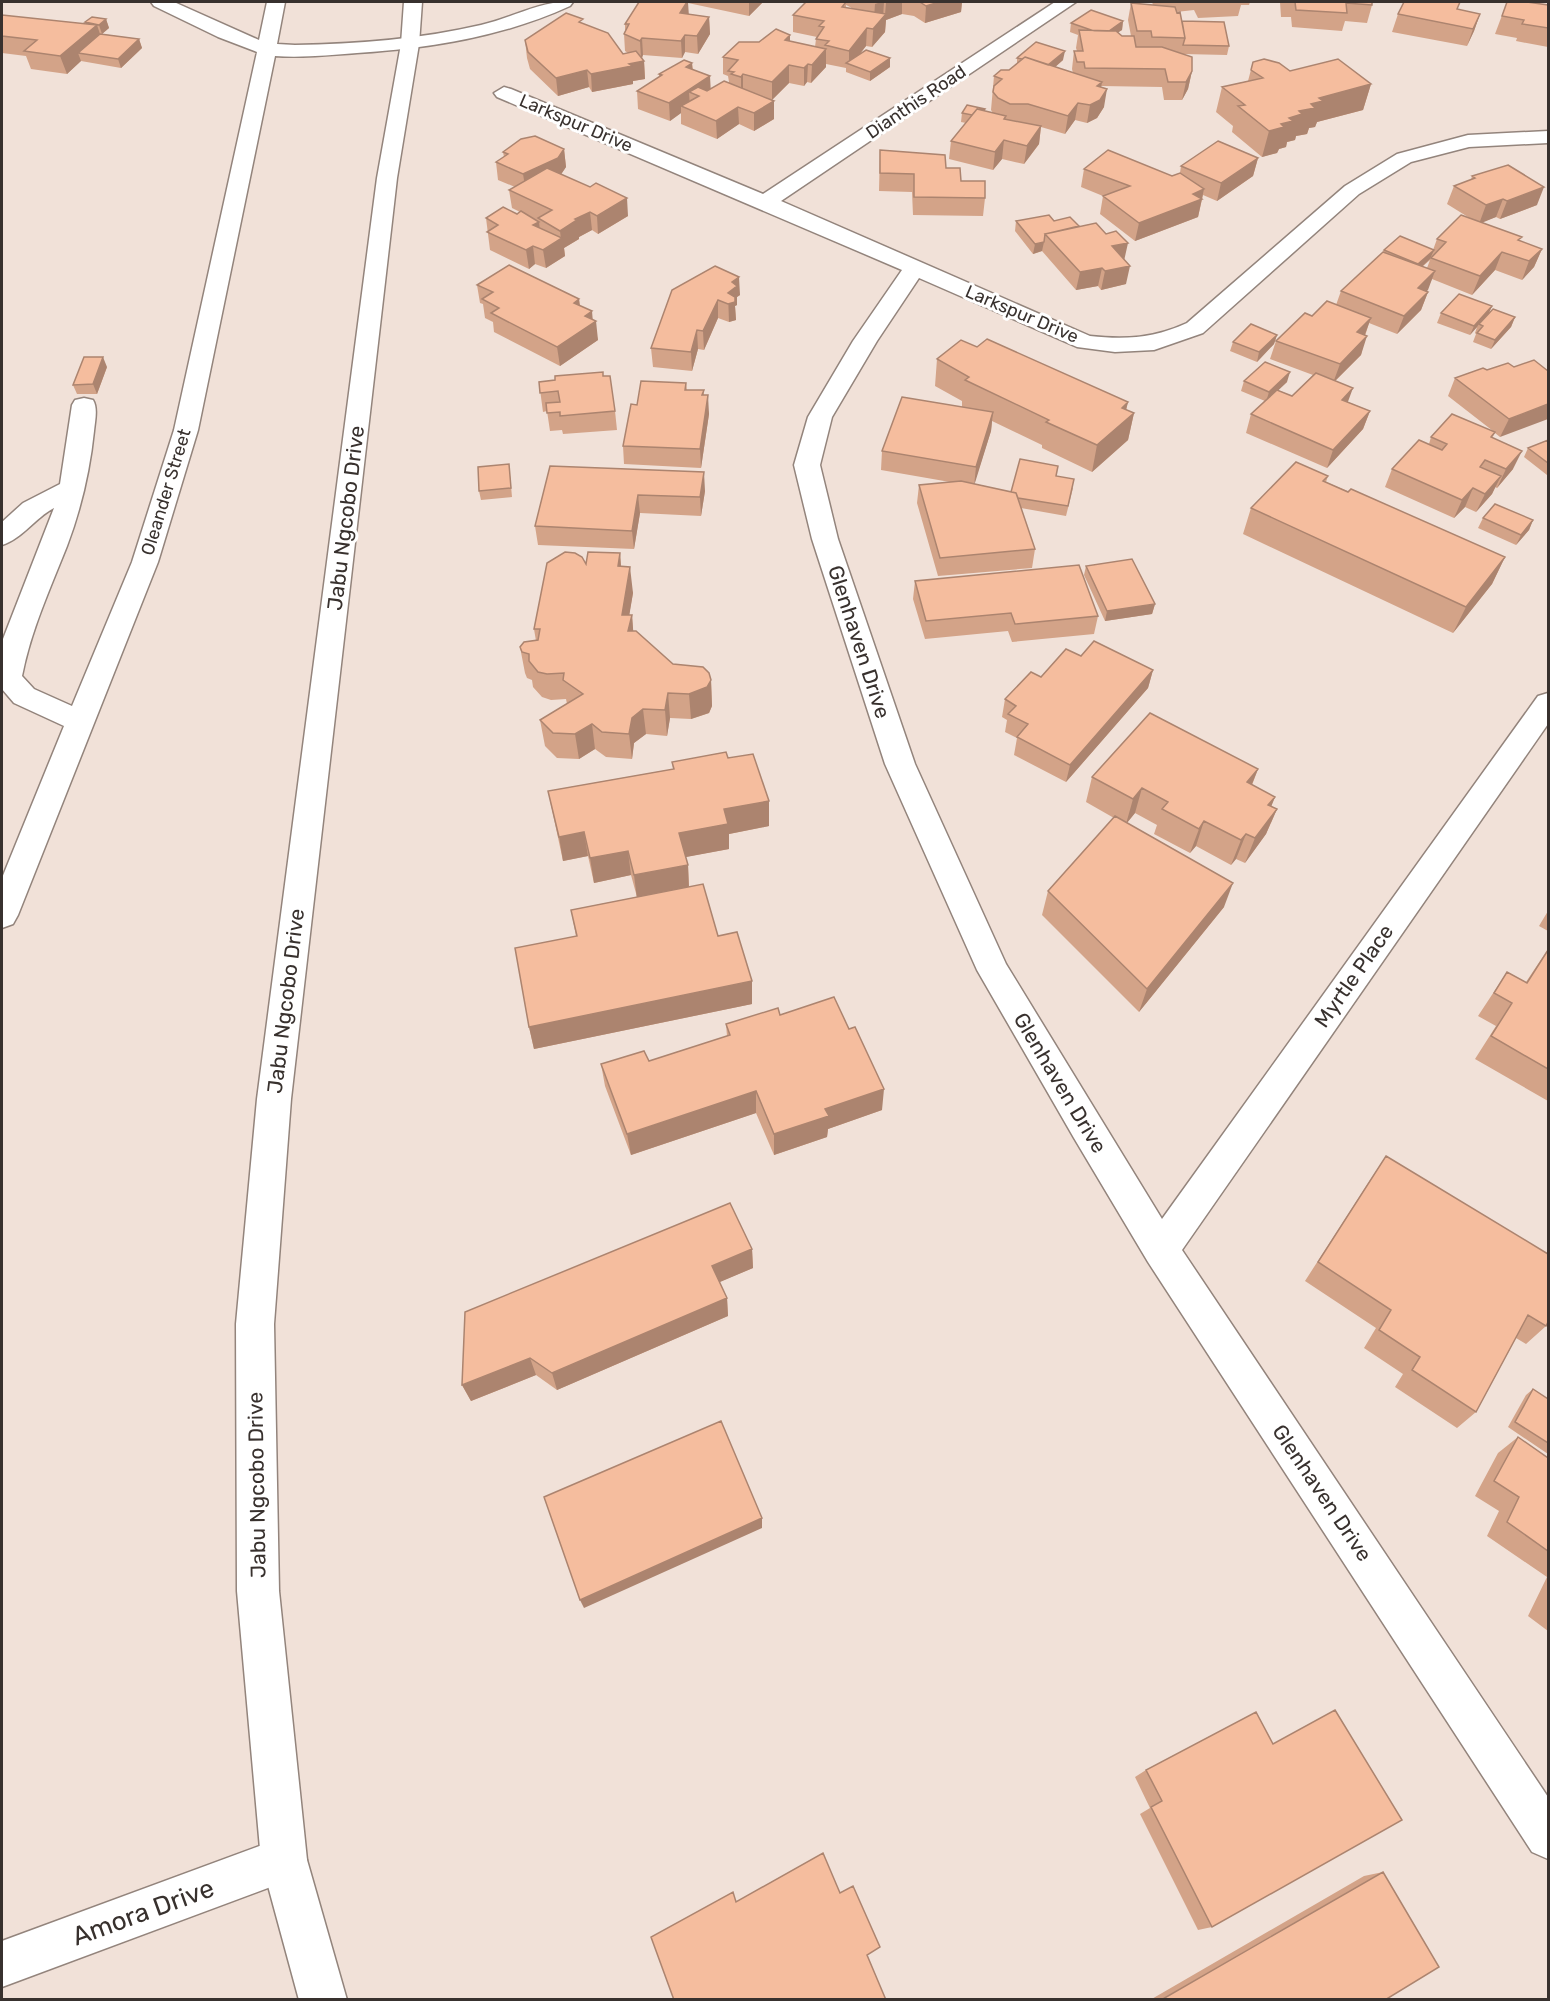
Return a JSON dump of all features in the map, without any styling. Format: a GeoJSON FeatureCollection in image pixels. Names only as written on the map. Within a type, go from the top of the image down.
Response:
{"type":"FeatureCollection","features":[{"type":"Feature","properties":{"kind":"street"},"geometry":{"type":"LineString","coordinates":[[160,2],[232,36],[267,48],[317,51],[410,44],[493,29],[564,2]]}},
{"type":"Feature","properties":{"kind":"street","name":"Oleander Street"},"geometry":{"type":"LineString","coordinates":[[2,915],[145,562],[186,430],[276,2]]}},
{"type":"Feature","properties":{"kind":"street","name":"Jabu Ngcobo Drive"},"geometry":{"type":"LineString","coordinates":[[323,2000],[284,1860],[258,1591],[255,1324],[274,1099],[387,178],[410,44],[412,2]]}},
{"type":"Feature","properties":{"kind":"street","name":"Dianthis Road"},"geometry":{"type":"LineString","coordinates":[[765,202],[1067,2]]}},
{"type":"Feature","properties":{"kind":"street","name":"Larkspur Drive"},"geometry":{"type":"LineString","coordinates":[[504,93],[765,202],[1085,342],[1127,347],[1168,342],[1195,328],[1352,190],[1404,158],[1468,141],[1529,136],[1548,137]]}},
{"type":"Feature","properties":{"kind":"street","name":"Glenhaven Drive"},"geometry":{"type":"LineString","coordinates":[[915,268],[866,341],[820,417],[807,465],[825,539],[900,764],[993,969],[1161,1250],[1548,1836]]}},
{"type":"Feature","properties":{"kind":"street"},"geometry":{"type":"LineString","coordinates":[[80,721],[24,696],[5,676],[11,651],[61,526],[81,443],[84,405]]}},
{"type":"Feature","properties":{"kind":"street"},"geometry":{"type":"LineString","coordinates":[[2,536],[32,510],[72,488]]}},
{"type":"Feature","properties":{"kind":"street","name":"Myrtle Place"},"geometry":{"type":"LineString","coordinates":[[1161,1250],[1548,703]]}},
{"type":"Feature","properties":{"kind":"street","name":"Amora Drive"},"geometry":{"type":"LineString","coordinates":[[2,1964],[284,1860]]}},
{"type":"Feature","properties":{"kind":"building"},"geometry":{"type":"Polygon","coordinates":[[[639,2],[687,2],[680,13],[709,17],[697,36],[685,35],[681,41],[642,38],[640,41],[624,34],[629,24],[625,24],[639,2]]]}},
{"type":"Feature","properties":{"kind":"building"},"geometry":{"type":"Polygon","coordinates":[[[806,2],[846,2],[842,7],[886,14],[873,29],[867,28],[849,51],[825,45],[829,41],[816,39],[824,27],[819,26],[824,21],[793,15],[806,2]]]}},
{"type":"Feature","properties":{"kind":"building"},"geometry":{"type":"Polygon","coordinates":[[[920,2],[939,2],[926,6],[920,2]]]}},
{"type":"Feature","properties":{"kind":"building"},"geometry":{"type":"Polygon","coordinates":[[[1295,2],[1372,2],[1372,5],[1346,3],[1347,13],[1296,10],[1295,2]]]}},
{"type":"Feature","properties":{"kind":"building"},"geometry":{"type":"Polygon","coordinates":[[[1404,2],[1460,2],[1457,9],[1480,14],[1473,29],[1398,14],[1404,2]]]}},
{"type":"Feature","properties":{"kind":"building"},"geometry":{"type":"Polygon","coordinates":[[[1507,2],[1548,5],[1548,28],[1522,24],[1524,20],[1502,16],[1507,2]]]}},
{"type":"Feature","properties":{"kind":"building"},"geometry":{"type":"Polygon","coordinates":[[[1131,3],[1175,7],[1177,13],[1180,12],[1185,38],[1152,37],[1151,31],[1137,31],[1131,3]]]}},
{"type":"Feature","properties":{"kind":"building"},"geometry":{"type":"Polygon","coordinates":[[[1091,10],[1123,21],[1109,31],[1094,31],[1071,23],[1091,10]]]}},
{"type":"Feature","properties":{"kind":"building"},"geometry":{"type":"Polygon","coordinates":[[[566,13],[583,19],[579,22],[608,33],[623,54],[636,51],[644,61],[629,64],[632,66],[591,74],[587,70],[556,78],[528,52],[525,40],[566,13]]]}},
{"type":"Feature","properties":{"kind":"building"},"geometry":{"type":"Polygon","coordinates":[[[2,15],[97,25],[60,56],[24,51],[37,40],[2,36],[2,15]]]}},
{"type":"Feature","properties":{"kind":"building"},"geometry":{"type":"Polygon","coordinates":[[[92,17],[106,19],[99,25],[85,22],[92,17]]]}},
{"type":"Feature","properties":{"kind":"building"},"geometry":{"type":"Polygon","coordinates":[[[1182,21],[1224,22],[1229,46],[1183,45],[1185,38],[1182,21]]]}},
{"type":"Feature","properties":{"kind":"building"},"geometry":{"type":"Polygon","coordinates":[[[776,29],[790,35],[785,40],[826,49],[812,65],[808,64],[804,68],[789,65],[772,82],[743,74],[741,77],[728,71],[738,60],[723,57],[739,42],[759,42],[776,29]]]}},
{"type":"Feature","properties":{"kind":"building"},"geometry":{"type":"Polygon","coordinates":[[[1079,30],[1116,31],[1122,36],[1134,36],[1136,47],[1162,47],[1192,57],[1192,71],[1186,82],[1168,82],[1165,69],[1085,68],[1084,62],[1077,62],[1074,51],[1083,51],[1079,30]]]}},
{"type":"Feature","properties":{"kind":"building"},"geometry":{"type":"Polygon","coordinates":[[[100,34],[139,39],[118,59],[78,53],[100,34]]]}},
{"type":"Feature","properties":{"kind":"building"},"geometry":{"type":"Polygon","coordinates":[[[1036,42],[1065,51],[1048,65],[1025,57],[1017,58],[1036,42]]]}},
{"type":"Feature","properties":{"kind":"building"},"geometry":{"type":"Polygon","coordinates":[[[866,50],[890,58],[870,72],[846,63],[866,50]]]}},
{"type":"Feature","properties":{"kind":"building"},"geometry":{"type":"Polygon","coordinates":[[[1025,57],[1102,82],[1097,86],[1107,89],[1100,100],[1090,105],[1078,103],[1068,116],[1028,104],[1010,104],[998,98],[993,92],[994,86],[1002,79],[994,76],[1001,70],[1009,70],[1025,57]]]}},
{"type":"Feature","properties":{"kind":"building"},"geometry":{"type":"Polygon","coordinates":[[[1264,59],[1279,63],[1290,71],[1338,59],[1371,84],[1319,98],[1323,101],[1311,104],[1315,108],[1299,111],[1302,114],[1289,118],[1293,121],[1281,124],[1284,127],[1269,131],[1238,106],[1245,105],[1222,87],[1263,78],[1251,70],[1253,62],[1264,59]]]}},
{"type":"Feature","properties":{"kind":"building"},"geometry":{"type":"Polygon","coordinates":[[[684,60],[692,63],[686,67],[710,76],[669,103],[637,91],[662,75],[659,74],[684,60]]]}},
{"type":"Feature","properties":{"kind":"building"},"geometry":{"type":"Polygon","coordinates":[[[724,81],[774,101],[754,113],[738,107],[716,121],[681,106],[699,96],[689,92],[698,87],[707,91],[724,81]]]}},
{"type":"Feature","properties":{"kind":"building"},"geometry":{"type":"Polygon","coordinates":[[[967,105],[985,109],[977,109],[972,115],[962,113],[967,105]]]}},
{"type":"Feature","properties":{"kind":"building"},"geometry":{"type":"Polygon","coordinates":[[[977,109],[1006,116],[1004,119],[1041,126],[1027,146],[1004,140],[995,152],[951,141],[977,109]]]}},
{"type":"Feature","properties":{"kind":"building"},"geometry":{"type":"Polygon","coordinates":[[[535,136],[564,149],[558,158],[523,174],[496,162],[508,154],[503,152],[521,139],[535,136]]]}},
{"type":"Feature","properties":{"kind":"building"},"geometry":{"type":"Polygon","coordinates":[[[1218,141],[1258,158],[1221,183],[1181,166],[1218,141]]]}},
{"type":"Feature","properties":{"kind":"building"},"geometry":{"type":"Polygon","coordinates":[[[880,150],[945,155],[946,168],[960,168],[961,181],[985,181],[985,198],[914,197],[914,174],[880,173],[880,150]]]}},
{"type":"Feature","properties":{"kind":"building"},"geometry":{"type":"Polygon","coordinates":[[[1108,150],[1172,176],[1180,173],[1204,189],[1193,194],[1202,199],[1139,223],[1103,196],[1130,186],[1084,169],[1108,150]]]}},
{"type":"Feature","properties":{"kind":"building"},"geometry":{"type":"Polygon","coordinates":[[[1508,165],[1544,187],[1507,201],[1503,199],[1486,205],[1454,186],[1475,178],[1472,176],[1508,165]]]}},
{"type":"Feature","properties":{"kind":"building"},"geometry":{"type":"Polygon","coordinates":[[[547,168],[590,187],[596,183],[627,198],[597,216],[590,212],[575,219],[577,220],[560,231],[538,218],[552,210],[509,190],[547,168]]]}},
{"type":"Feature","properties":{"kind":"building"},"geometry":{"type":"Polygon","coordinates":[[[503,207],[517,214],[521,211],[539,222],[533,225],[562,238],[543,250],[533,246],[526,250],[487,232],[498,225],[486,218],[503,207]]]}},
{"type":"Feature","properties":{"kind":"building"},"geometry":{"type":"Polygon","coordinates":[[[1049,215],[1054,221],[1070,217],[1079,226],[1045,234],[1044,242],[1035,244],[1016,221],[1049,215]]]}},
{"type":"Feature","properties":{"kind":"building"},"geometry":{"type":"Polygon","coordinates":[[[1461,215],[1522,237],[1518,240],[1542,249],[1529,261],[1502,252],[1480,276],[1431,258],[1446,242],[1437,239],[1461,215]]]}},
{"type":"Feature","properties":{"kind":"building"},"geometry":{"type":"Polygon","coordinates":[[[1096,223],[1106,234],[1116,231],[1128,243],[1112,246],[1130,266],[1105,271],[1102,268],[1080,272],[1045,234],[1096,223]]]}},
{"type":"Feature","properties":{"kind":"building"},"geometry":{"type":"Polygon","coordinates":[[[1400,236],[1434,250],[1418,264],[1384,250],[1400,236]]]}},
{"type":"Feature","properties":{"kind":"building"},"geometry":{"type":"Polygon","coordinates":[[[1383,252],[1435,271],[1418,288],[1428,292],[1404,316],[1341,291],[1383,252]]]}},
{"type":"Feature","properties":{"kind":"building"},"geometry":{"type":"Polygon","coordinates":[[[509,265],[579,299],[574,303],[592,311],[585,316],[596,321],[557,347],[491,313],[499,308],[482,299],[493,292],[477,285],[509,265]]]}},
{"type":"Feature","properties":{"kind":"building"},"geometry":{"type":"Polygon","coordinates":[[[715,266],[739,277],[732,282],[737,286],[728,293],[735,297],[735,302],[728,304],[718,300],[703,331],[697,330],[691,352],[651,348],[672,290],[715,266]]]}},
{"type":"Feature","properties":{"kind":"building"},"geometry":{"type":"Polygon","coordinates":[[[1459,294],[1492,306],[1474,326],[1441,313],[1459,294]]]}},
{"type":"Feature","properties":{"kind":"building"},"geometry":{"type":"Polygon","coordinates":[[[1327,301],[1371,318],[1357,332],[1367,336],[1340,364],[1276,341],[1305,313],[1312,316],[1327,301]]]}},
{"type":"Feature","properties":{"kind":"building"},"geometry":{"type":"Polygon","coordinates":[[[1493,309],[1515,317],[1495,340],[1477,333],[1483,326],[1479,324],[1493,309]]]}},
{"type":"Feature","properties":{"kind":"building"},"geometry":{"type":"Polygon","coordinates":[[[1251,324],[1277,335],[1259,352],[1233,342],[1251,324]]]}},
{"type":"Feature","properties":{"kind":"building"},"geometry":{"type":"Polygon","coordinates":[[[987,339],[1128,402],[1122,408],[1134,413],[1097,445],[1046,422],[1049,420],[965,380],[969,377],[937,359],[961,340],[977,347],[987,339]]]}},
{"type":"Feature","properties":{"kind":"building"},"geometry":{"type":"Polygon","coordinates":[[[84,357],[103,357],[93,384],[73,385],[84,357]]]}},
{"type":"Feature","properties":{"kind":"building"},"geometry":{"type":"Polygon","coordinates":[[[1534,360],[1548,371],[1548,404],[1509,419],[1455,378],[1483,368],[1487,370],[1508,363],[1514,367],[1534,360]]]}},
{"type":"Feature","properties":{"kind":"building"},"geometry":{"type":"Polygon","coordinates":[[[1265,362],[1290,372],[1269,392],[1244,381],[1265,362]]]}},
{"type":"Feature","properties":{"kind":"building"},"geometry":{"type":"Polygon","coordinates":[[[603,372],[603,376],[610,376],[615,411],[560,416],[560,412],[547,413],[546,403],[560,402],[558,391],[540,393],[539,382],[555,380],[555,376],[603,372]]]}},
{"type":"Feature","properties":{"kind":"building"},"geometry":{"type":"Polygon","coordinates":[[[1316,373],[1353,388],[1342,400],[1370,411],[1333,450],[1251,414],[1277,390],[1292,396],[1316,373]]]}},
{"type":"Feature","properties":{"kind":"building"},"geometry":{"type":"Polygon","coordinates":[[[641,381],[686,383],[685,390],[704,390],[702,395],[708,395],[700,449],[623,446],[631,404],[637,405],[641,381]]]}},
{"type":"Feature","properties":{"kind":"building"},"geometry":{"type":"Polygon","coordinates":[[[902,397],[993,412],[976,467],[882,451],[902,397]]]}},
{"type":"Feature","properties":{"kind":"building"},"geometry":{"type":"Polygon","coordinates":[[[1452,414],[1495,432],[1491,437],[1522,451],[1506,469],[1485,460],[1480,467],[1501,476],[1485,494],[1473,488],[1462,500],[1392,469],[1419,440],[1442,450],[1447,444],[1431,437],[1452,414]]]}},
{"type":"Feature","properties":{"kind":"building"},"geometry":{"type":"Polygon","coordinates":[[[1548,440],[1548,463],[1528,448],[1548,440]]]}},
{"type":"Feature","properties":{"kind":"building"},"geometry":{"type":"Polygon","coordinates":[[[1020,459],[1058,466],[1056,476],[1074,479],[1068,506],[1018,498],[1016,493],[1011,492],[1020,459]]]}},
{"type":"Feature","properties":{"kind":"building"},"geometry":{"type":"Polygon","coordinates":[[[1296,462],[1328,476],[1323,481],[1348,492],[1351,489],[1505,557],[1466,607],[1251,508],[1296,462]]]}},
{"type":"Feature","properties":{"kind":"building"},"geometry":{"type":"Polygon","coordinates":[[[509,464],[511,488],[479,491],[478,467],[509,464]]]}},
{"type":"Feature","properties":{"kind":"building"},"geometry":{"type":"Polygon","coordinates":[[[550,466],[704,472],[700,497],[638,495],[632,531],[535,526],[550,466]]]}},
{"type":"Feature","properties":{"kind":"building"},"geometry":{"type":"Polygon","coordinates":[[[961,481],[1016,493],[1035,549],[940,558],[919,485],[961,481]]]}},
{"type":"Feature","properties":{"kind":"building"},"geometry":{"type":"Polygon","coordinates":[[[1495,504],[1533,520],[1521,535],[1483,518],[1495,504]]]}},
{"type":"Feature","properties":{"kind":"building"},"geometry":{"type":"Polygon","coordinates":[[[565,552],[575,553],[582,557],[586,564],[588,552],[620,553],[618,566],[630,567],[622,615],[632,615],[628,631],[636,631],[673,664],[703,667],[709,673],[711,680],[707,687],[689,694],[668,693],[665,710],[643,709],[632,718],[629,734],[602,732],[592,724],[575,734],[553,733],[540,720],[583,694],[563,680],[564,673],[538,672],[529,661],[529,654],[522,652],[520,647],[524,642],[538,640],[540,629],[534,629],[547,563],[565,552]]]}},
{"type":"Feature","properties":{"kind":"building"},"geometry":{"type":"Polygon","coordinates":[[[1132,559],[1155,604],[1107,611],[1086,566],[1132,559]]]}},
{"type":"Feature","properties":{"kind":"building"},"geometry":{"type":"Polygon","coordinates":[[[1079,565],[1098,616],[1015,624],[1011,613],[926,621],[915,581],[1079,565]]]}},
{"type":"Feature","properties":{"kind":"building"},"geometry":{"type":"Polygon","coordinates":[[[1094,641],[1153,670],[1070,765],[1017,737],[1028,724],[1008,714],[1016,706],[1005,699],[1031,672],[1041,677],[1066,649],[1081,656],[1094,641]]]}},
{"type":"Feature","properties":{"kind":"building"},"geometry":{"type":"Polygon","coordinates":[[[1150,713],[1258,769],[1247,782],[1275,797],[1268,805],[1277,809],[1255,838],[1246,834],[1241,840],[1204,821],[1199,829],[1162,809],[1168,802],[1142,788],[1133,799],[1092,777],[1150,713]]]}},
{"type":"Feature","properties":{"kind":"building"},"geometry":{"type":"Polygon","coordinates":[[[726,752],[728,758],[753,754],[769,801],[724,809],[728,824],[679,833],[688,865],[634,875],[628,851],[590,858],[584,832],[559,837],[548,791],[674,769],[672,762],[726,752]]]}},
{"type":"Feature","properties":{"kind":"building"},"geometry":{"type":"Polygon","coordinates":[[[1115,816],[1233,883],[1147,989],[1048,891],[1115,816]]]}},
{"type":"Feature","properties":{"kind":"building"},"geometry":{"type":"Polygon","coordinates":[[[703,884],[718,936],[737,932],[752,981],[529,1027],[515,948],[577,936],[571,910],[703,884]]]}},
{"type":"Feature","properties":{"kind":"building"},"geometry":{"type":"Polygon","coordinates":[[[1548,950],[1548,1069],[1491,1036],[1512,1003],[1494,993],[1507,972],[1527,983],[1548,950]]]}},
{"type":"Feature","properties":{"kind":"building"},"geometry":{"type":"Polygon","coordinates":[[[834,997],[849,1029],[855,1027],[884,1089],[825,1109],[829,1116],[774,1134],[756,1091],[627,1134],[601,1064],[644,1051],[649,1061],[730,1035],[726,1024],[778,1008],[780,1015],[834,997]]]}},
{"type":"Feature","properties":{"kind":"building"},"geometry":{"type":"Polygon","coordinates":[[[1386,1156],[1548,1254],[1548,1322],[1546,1326],[1528,1315],[1476,1412],[1412,1370],[1420,1357],[1379,1330],[1391,1310],[1318,1262],[1386,1156]]]}},
{"type":"Feature","properties":{"kind":"building"},"geometry":{"type":"Polygon","coordinates":[[[730,1203],[752,1249],[712,1266],[727,1298],[552,1373],[530,1358],[462,1385],[465,1312],[730,1203]]]}},
{"type":"Feature","properties":{"kind":"building"},"geometry":{"type":"Polygon","coordinates":[[[1533,1389],[1548,1399],[1548,1443],[1515,1422],[1533,1389]]]}},
{"type":"Feature","properties":{"kind":"building"},"geometry":{"type":"Polygon","coordinates":[[[721,1421],[762,1518],[580,1600],[544,1497],[721,1421]]]}},
{"type":"Feature","properties":{"kind":"building"},"geometry":{"type":"Polygon","coordinates":[[[1518,1437],[1548,1458],[1548,1551],[1507,1522],[1519,1497],[1494,1481],[1518,1437]]]}},
{"type":"Feature","properties":{"kind":"building"},"geometry":{"type":"Polygon","coordinates":[[[1335,1710],[1402,1820],[1212,1927],[1151,1807],[1162,1801],[1146,1770],[1256,1712],[1273,1744],[1335,1710]]]}},
{"type":"Feature","properties":{"kind":"building"},"geometry":{"type":"Polygon","coordinates":[[[823,1853],[840,1893],[853,1886],[880,1947],[867,1955],[886,2000],[674,2000],[651,1937],[733,1892],[736,1902],[823,1853]]]}},
{"type":"Feature","properties":{"kind":"building"},"geometry":{"type":"Polygon","coordinates":[[[1383,1872],[1439,1967],[1385,2000],[1161,2000],[1383,1872]]]}}]}
